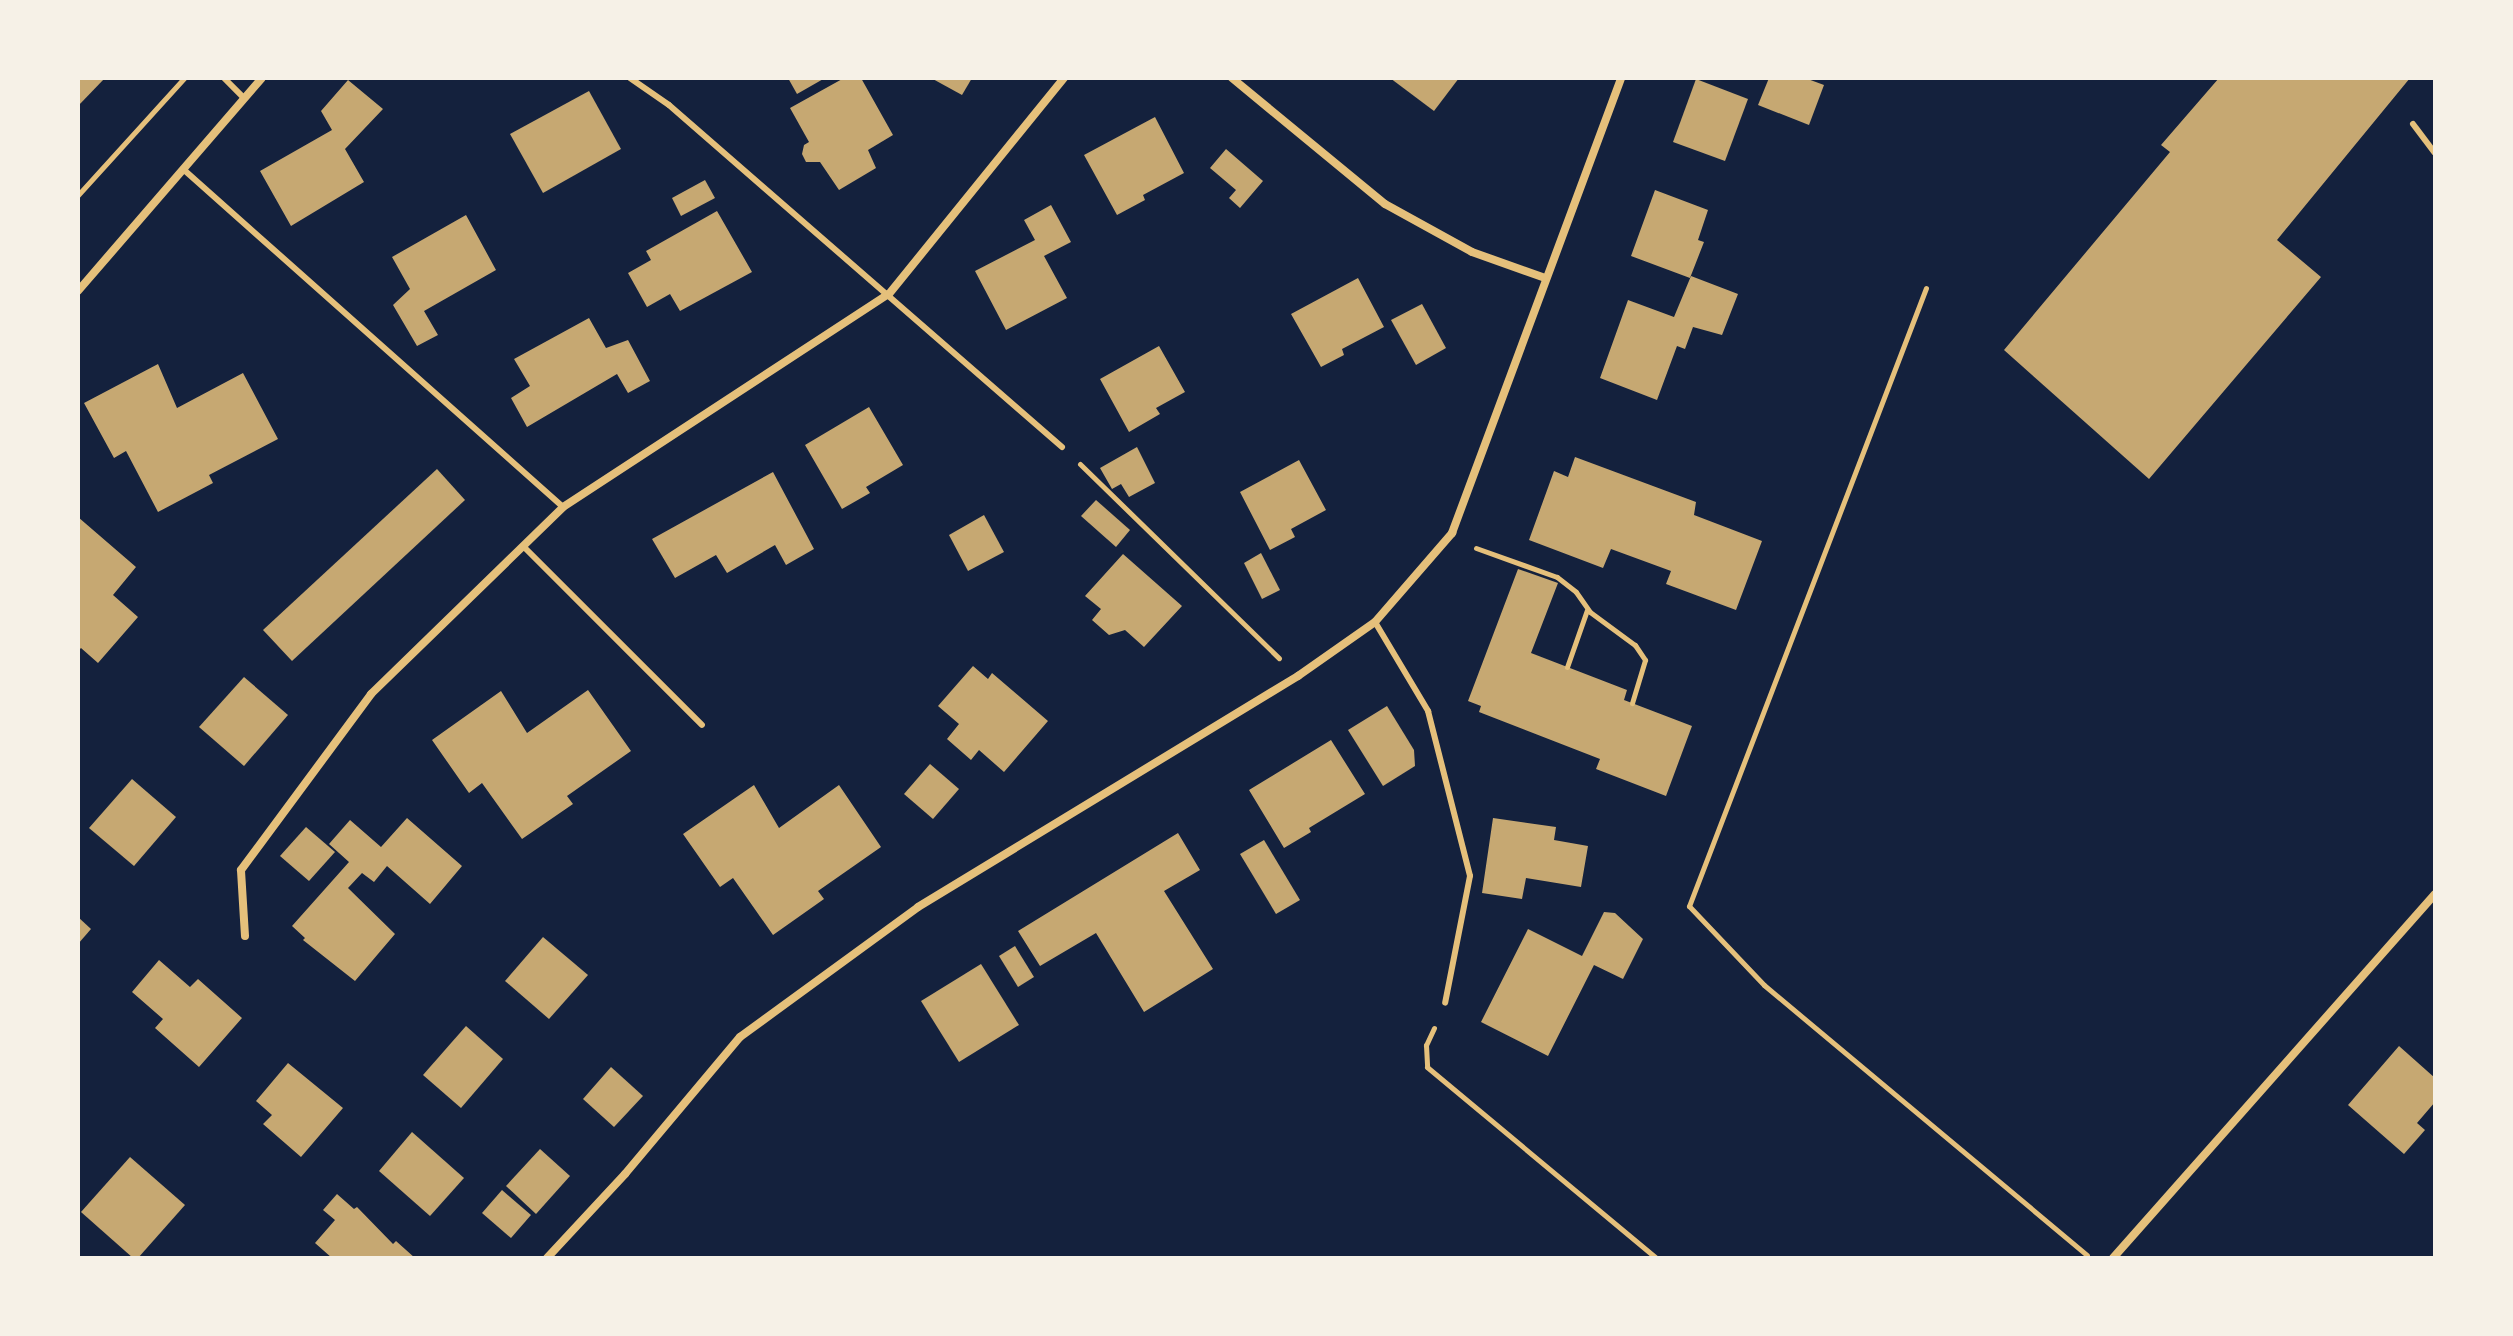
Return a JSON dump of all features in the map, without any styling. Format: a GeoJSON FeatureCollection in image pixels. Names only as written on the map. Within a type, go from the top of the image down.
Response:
{"type":"FeatureCollection","features":[{"type":"Feature","properties":{"kind":"street"},"geometry":{"type":"LineString","coordinates":[[78,291],[262,78]]}},
{"type":"Feature","properties":{"kind":"street"},"geometry":{"type":"LineString","coordinates":[[245,936],[241,870],[371,694],[563,507],[889,294],[1064,78]]}},
{"type":"Feature","properties":{"kind":"street"},"geometry":{"type":"LineString","coordinates":[[1232,78],[1385,204],[1472,252],[1545,278]]}},
{"type":"Feature","properties":{"kind":"street"},"geometry":{"type":"LineString","coordinates":[[547,1258],[625,1174],[740,1037],[918,907],[1298,676],[1375,622],[1452,533],[1621,78]]}},
{"type":"Feature","properties":{"kind":"street"},"geometry":{"type":"LineString","coordinates":[[2113,1258],[2435,894]]}},
{"type":"Feature","properties":{"kind":"lane"},"geometry":{"type":"LineString","coordinates":[[224,78],[244,98]]}},
{"type":"Feature","properties":{"kind":"lane"},"geometry":{"type":"LineString","coordinates":[[630,78],[669,105],[1062,447]]}},
{"type":"Feature","properties":{"kind":"lane"},"geometry":{"type":"LineString","coordinates":[[2413,124],[2435,153]]}},
{"type":"Feature","properties":{"kind":"lane"},"geometry":{"type":"LineString","coordinates":[[183,169],[563,507]]}},
{"type":"Feature","properties":{"kind":"lane"},"geometry":{"type":"LineString","coordinates":[[523,546],[702,725]]}},
{"type":"Feature","properties":{"kind":"lane"},"geometry":{"type":"LineString","coordinates":[[1375,622],[1428,711],[1470,876],[1445,1003]]}},
{"type":"Feature","properties":{"kind":"path"},"geometry":{"type":"LineString","coordinates":[[78,195],[184,78]]}},
{"type":"Feature","properties":{"kind":"path"},"geometry":{"type":"LineString","coordinates":[[1926,288],[1689,906],[1764,985],[2091,1258]]}},
{"type":"Feature","properties":{"kind":"path"},"geometry":{"type":"LineString","coordinates":[[1062,447],[1298,676]]}},
{"type":"Feature","properties":{"kind":"path"},"geometry":{"type":"LineString","coordinates":[[1452,533],[1484,553],[1557,577],[1588,609],[1635,645],[1645,660],[1632,703]]}},
{"type":"Feature","properties":{"kind":"path"},"geometry":{"type":"LineString","coordinates":[[1567,667],[1588,609]]}},
{"type":"Feature","properties":{"kind":"path"},"geometry":{"type":"LineString","coordinates":[[1445,1003],[1426,1045],[1427,1067],[1656,1258]]}},
{"type":"Feature","properties":{"kind":"building"},"geometry":{"type":"Polygon","coordinates":[[[78,78],[105,78],[78,106],[78,78]]]}},
{"type":"Feature","properties":{"kind":"building"},"geometry":{"type":"Polygon","coordinates":[[[788,78],[825,78],[797,94],[788,78]]]}},
{"type":"Feature","properties":{"kind":"building"},"geometry":{"type":"Polygon","coordinates":[[[844,78],[861,78],[893,135],[868,150],[876,168],[839,190],[820,162],[806,162],[802,154],[804,145],[809,142],[790,108],[844,78]]]}},
{"type":"Feature","properties":{"kind":"building"},"geometry":{"type":"Polygon","coordinates":[[[931,78],[972,78],[962,95],[931,78]]]}},
{"type":"Feature","properties":{"kind":"building"},"geometry":{"type":"Polygon","coordinates":[[[1390,78],[1459,78],[1434,111],[1390,78]]]}},
{"type":"Feature","properties":{"kind":"building"},"geometry":{"type":"Polygon","coordinates":[[[1769,78],[1805,78],[1824,85],[1809,125],[1758,105],[1769,78]]]}},
{"type":"Feature","properties":{"kind":"building"},"geometry":{"type":"Polygon","coordinates":[[[2219,78],[2410,78],[2277,240],[2321,277],[2149,479],[2004,350],[2170,152],[2161,145],[2219,78]]]}},
{"type":"Feature","properties":{"kind":"building"},"geometry":{"type":"Polygon","coordinates":[[[1696,79],[1748,99],[1725,161],[1673,142],[1696,79]]]}},
{"type":"Feature","properties":{"kind":"building"},"geometry":{"type":"Polygon","coordinates":[[[348,80],[383,109],[345,149],[364,182],[291,226],[260,171],[332,130],[321,111],[348,80]]]}},
{"type":"Feature","properties":{"kind":"building"},"geometry":{"type":"Polygon","coordinates":[[[589,91],[621,149],[543,193],[510,134],[589,91]]]}},
{"type":"Feature","properties":{"kind":"building"},"geometry":{"type":"Polygon","coordinates":[[[1155,117],[1184,173],[1143,195],[1145,200],[1117,215],[1084,155],[1155,117]]]}},
{"type":"Feature","properties":{"kind":"building"},"geometry":{"type":"Polygon","coordinates":[[[1226,149],[1263,181],[1240,208],[1229,198],[1236,190],[1210,168],[1226,149]]]}},
{"type":"Feature","properties":{"kind":"building"},"geometry":{"type":"Polygon","coordinates":[[[705,180],[715,198],[681,216],[672,198],[705,180]]]}},
{"type":"Feature","properties":{"kind":"building"},"geometry":{"type":"Polygon","coordinates":[[[1655,190],[1708,210],[1698,240],[1704,242],[1690,278],[1631,256],[1655,190]]]}},
{"type":"Feature","properties":{"kind":"building"},"geometry":{"type":"Polygon","coordinates":[[[1051,205],[1071,242],[1044,256],[1067,298],[1006,330],[975,271],[1035,240],[1024,220],[1051,205]]]}},
{"type":"Feature","properties":{"kind":"building"},"geometry":{"type":"Polygon","coordinates":[[[717,211],[752,272],[680,311],[670,294],[647,307],[628,273],[651,260],[646,251],[717,211]]]}},
{"type":"Feature","properties":{"kind":"building"},"geometry":{"type":"Polygon","coordinates":[[[466,215],[496,270],[424,311],[438,335],[417,346],[393,305],[410,289],[392,257],[466,215]]]}},
{"type":"Feature","properties":{"kind":"building"},"geometry":{"type":"Polygon","coordinates":[[[1691,276],[1738,294],[1722,335],[1693,327],[1685,349],[1677,346],[1657,400],[1600,378],[1628,300],[1674,317],[1691,276]]]}},
{"type":"Feature","properties":{"kind":"building"},"geometry":{"type":"Polygon","coordinates":[[[1358,278],[1384,327],[1342,349],[1344,355],[1321,367],[1291,314],[1358,278]]]}},
{"type":"Feature","properties":{"kind":"building"},"geometry":{"type":"Polygon","coordinates":[[[1422,304],[1446,348],[1416,365],[1391,320],[1422,304]]]}},
{"type":"Feature","properties":{"kind":"building"},"geometry":{"type":"Polygon","coordinates":[[[589,318],[606,348],[628,340],[650,381],[628,393],[617,374],[527,427],[511,398],[530,386],[514,359],[589,318]]]}},
{"type":"Feature","properties":{"kind":"building"},"geometry":{"type":"Polygon","coordinates":[[[1159,346],[1185,392],[1156,408],[1160,414],[1129,432],[1100,379],[1159,346]]]}},
{"type":"Feature","properties":{"kind":"building"},"geometry":{"type":"Polygon","coordinates":[[[158,364],[177,408],[243,373],[278,439],[209,475],[213,483],[158,512],[126,451],[114,458],[84,403],[158,364]]]}},
{"type":"Feature","properties":{"kind":"building"},"geometry":{"type":"Polygon","coordinates":[[[869,407],[903,465],[866,487],[870,493],[842,509],[805,445],[869,407]]]}},
{"type":"Feature","properties":{"kind":"building"},"geometry":{"type":"Polygon","coordinates":[[[1137,447],[1155,483],[1129,497],[1121,484],[1112,489],[1100,468],[1137,447]]]}},
{"type":"Feature","properties":{"kind":"building"},"geometry":{"type":"Polygon","coordinates":[[[1575,457],[1696,502],[1694,515],[1762,541],[1736,610],[1666,584],[1671,571],[1611,549],[1603,568],[1529,540],[1554,471],[1568,477],[1575,457]]]}},
{"type":"Feature","properties":{"kind":"building"},"geometry":{"type":"Polygon","coordinates":[[[1299,460],[1326,510],[1291,529],[1295,537],[1270,550],[1240,492],[1299,460]]]}},
{"type":"Feature","properties":{"kind":"building"},"geometry":{"type":"Polygon","coordinates":[[[437,469],[465,500],[292,661],[263,630],[437,469]]]}},
{"type":"Feature","properties":{"kind":"building"},"geometry":{"type":"Polygon","coordinates":[[[773,472],[814,549],[786,565],[775,545],[727,573],[716,555],[675,578],[652,539],[773,472]]]}},
{"type":"Feature","properties":{"kind":"building"},"geometry":{"type":"Polygon","coordinates":[[[1096,500],[1130,530],[1116,547],[1081,516],[1096,500]]]}},
{"type":"Feature","properties":{"kind":"building"},"geometry":{"type":"Polygon","coordinates":[[[984,515],[1004,552],[968,571],[949,535],[984,515]]]}},
{"type":"Feature","properties":{"kind":"building"},"geometry":{"type":"Polygon","coordinates":[[[78,517],[136,567],[113,595],[138,617],[98,663],[81,648],[78,651],[78,517]]]}},
{"type":"Feature","properties":{"kind":"building"},"geometry":{"type":"Polygon","coordinates":[[[1261,553],[1280,590],[1262,599],[1244,563],[1261,553]]]}},
{"type":"Feature","properties":{"kind":"building"},"geometry":{"type":"Polygon","coordinates":[[[1123,554],[1182,606],[1144,647],[1125,630],[1109,635],[1092,620],[1101,609],[1085,596],[1123,554]]]}},
{"type":"Feature","properties":{"kind":"building"},"geometry":{"type":"Polygon","coordinates":[[[1518,569],[1558,583],[1531,653],[1627,690],[1624,700],[1692,726],[1666,796],[1596,769],[1600,759],[1479,712],[1481,706],[1468,701],[1518,569]]]}},
{"type":"Feature","properties":{"kind":"building"},"geometry":{"type":"Polygon","coordinates":[[[973,666],[988,679],[992,673],[1048,721],[1004,772],[979,750],[971,760],[947,739],[959,724],[938,706],[973,666]]]}},
{"type":"Feature","properties":{"kind":"building"},"geometry":{"type":"Polygon","coordinates":[[[244,677],[288,715],[244,766],[199,727],[244,677]]]}},
{"type":"Feature","properties":{"kind":"building"},"geometry":{"type":"Polygon","coordinates":[[[588,690],[631,751],[567,796],[573,804],[522,839],[482,783],[469,793],[432,740],[501,691],[527,733],[588,690]]]}},
{"type":"Feature","properties":{"kind":"building"},"geometry":{"type":"Polygon","coordinates":[[[1387,706],[1414,750],[1415,766],[1383,786],[1348,730],[1387,706]]]}},
{"type":"Feature","properties":{"kind":"building"},"geometry":{"type":"Polygon","coordinates":[[[1331,740],[1365,794],[1309,828],[1311,832],[1284,848],[1249,790],[1331,740]]]}},
{"type":"Feature","properties":{"kind":"building"},"geometry":{"type":"Polygon","coordinates":[[[930,764],[959,789],[933,819],[904,794],[930,764]]]}},
{"type":"Feature","properties":{"kind":"building"},"geometry":{"type":"Polygon","coordinates":[[[132,779],[176,817],[134,866],[89,828],[132,779]]]}},
{"type":"Feature","properties":{"kind":"building"},"geometry":{"type":"Polygon","coordinates":[[[754,785],[779,828],[839,785],[881,847],[818,891],[824,899],[773,935],[733,878],[720,887],[683,834],[754,785]]]}},
{"type":"Feature","properties":{"kind":"building"},"geometry":{"type":"Polygon","coordinates":[[[407,818],[462,866],[430,904],[387,866],[374,882],[362,873],[348,888],[395,934],[355,981],[303,940],[305,938],[292,926],[349,862],[329,844],[350,820],[381,847],[407,818]]]}},
{"type":"Feature","properties":{"kind":"building"},"geometry":{"type":"Polygon","coordinates":[[[1493,818],[1556,827],[1554,840],[1588,846],[1581,887],[1526,878],[1522,899],[1482,893],[1493,818]]]}},
{"type":"Feature","properties":{"kind":"building"},"geometry":{"type":"Polygon","coordinates":[[[306,827],[335,852],[309,881],[280,856],[306,827]]]}},
{"type":"Feature","properties":{"kind":"building"},"geometry":{"type":"Polygon","coordinates":[[[1178,833],[1200,870],[1164,891],[1213,969],[1144,1012],[1096,933],[1040,966],[1018,931],[1178,833]]]}},
{"type":"Feature","properties":{"kind":"building"},"geometry":{"type":"Polygon","coordinates":[[[1264,840],[1300,900],[1276,914],[1240,854],[1264,840]]]}},
{"type":"Feature","properties":{"kind":"building"},"geometry":{"type":"Polygon","coordinates":[[[1604,912],[1615,913],[1643,939],[1623,979],[1594,965],[1548,1056],[1481,1022],[1528,929],[1582,956],[1604,912]]]}},
{"type":"Feature","properties":{"kind":"building"},"geometry":{"type":"Polygon","coordinates":[[[78,917],[91,929],[78,944],[78,917]]]}},
{"type":"Feature","properties":{"kind":"building"},"geometry":{"type":"Polygon","coordinates":[[[543,937],[588,975],[549,1019],[505,981],[543,937]]]}},
{"type":"Feature","properties":{"kind":"building"},"geometry":{"type":"Polygon","coordinates":[[[1015,946],[1034,977],[1018,987],[999,956],[1015,946]]]}},
{"type":"Feature","properties":{"kind":"building"},"geometry":{"type":"Polygon","coordinates":[[[159,960],[190,987],[198,979],[242,1018],[199,1067],[155,1028],[163,1019],[132,992],[159,960]]]}},
{"type":"Feature","properties":{"kind":"building"},"geometry":{"type":"Polygon","coordinates":[[[981,964],[1019,1025],[959,1062],[921,1001],[981,964]]]}},
{"type":"Feature","properties":{"kind":"building"},"geometry":{"type":"Polygon","coordinates":[[[466,1026],[503,1059],[461,1108],[423,1075],[466,1026]]]}},
{"type":"Feature","properties":{"kind":"building"},"geometry":{"type":"Polygon","coordinates":[[[2399,1046],[2435,1078],[2435,1102],[2417,1123],[2425,1130],[2404,1154],[2348,1105],[2399,1046]]]}},
{"type":"Feature","properties":{"kind":"building"},"geometry":{"type":"Polygon","coordinates":[[[288,1063],[343,1108],[301,1157],[263,1124],[272,1115],[256,1101],[288,1063]]]}},
{"type":"Feature","properties":{"kind":"building"},"geometry":{"type":"Polygon","coordinates":[[[611,1067],[643,1096],[614,1127],[583,1099],[611,1067]]]}},
{"type":"Feature","properties":{"kind":"building"},"geometry":{"type":"Polygon","coordinates":[[[412,1132],[464,1178],[430,1216],[379,1171],[412,1132]]]}},
{"type":"Feature","properties":{"kind":"building"},"geometry":{"type":"Polygon","coordinates":[[[540,1149],[570,1176],[536,1214],[506,1186],[540,1149]]]}},
{"type":"Feature","properties":{"kind":"building"},"geometry":{"type":"Polygon","coordinates":[[[130,1157],[185,1205],[138,1258],[133,1258],[81,1212],[130,1157]]]}},
{"type":"Feature","properties":{"kind":"building"},"geometry":{"type":"Polygon","coordinates":[[[502,1190],[531,1215],[511,1238],[482,1213],[502,1190]]]}},
{"type":"Feature","properties":{"kind":"building"},"geometry":{"type":"Polygon","coordinates":[[[337,1194],[354,1209],[357,1207],[393,1244],[396,1241],[415,1258],[332,1258],[315,1243],[335,1220],[323,1210],[337,1194]]]}}]}
